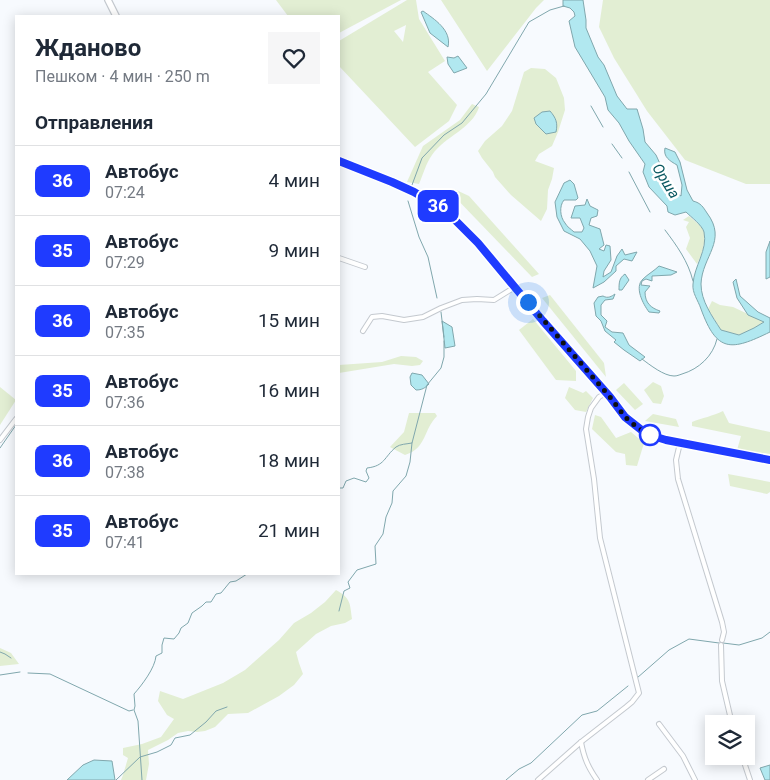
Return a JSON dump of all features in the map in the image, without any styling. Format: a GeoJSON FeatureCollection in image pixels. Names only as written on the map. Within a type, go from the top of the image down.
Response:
{"type":"FeatureCollection","features":[{"type":"Feature","properties":{"kind":"main road"},"geometry":{"type":"LineString","coordinates":[[108,0],[116,15]]}},
{"type":"Feature","properties":{"kind":"main road"},"geometry":{"type":"LineString","coordinates":[[340,161],[420,195],[460,225],[472,236],[625,417],[638,428],[653,436],[680,443],[770,460]]}},
{"type":"Feature","properties":{"kind":"street"},"geometry":{"type":"LineString","coordinates":[[340,258],[365,267]]}},
{"type":"Feature","properties":{"kind":"street"},"geometry":{"type":"LineString","coordinates":[[362,331],[372,317],[382,316],[404,320],[423,317],[462,300],[494,300],[515,288]]}},
{"type":"Feature","properties":{"kind":"street"},"geometry":{"type":"LineString","coordinates":[[538,780],[581,742],[632,702],[639,693],[600,538],[593,470],[586,429],[591,408],[599,397],[606,393]]}},
{"type":"Feature","properties":{"kind":"street"},"geometry":{"type":"LineString","coordinates":[[0,440],[15,420]]}},
{"type":"Feature","properties":{"kind":"street"},"geometry":{"type":"LineString","coordinates":[[680,443],[676,460],[678,479],[722,622],[724,632],[722,640]]}},
{"type":"Feature","properties":{"kind":"street"},"geometry":{"type":"LineString","coordinates":[[721,646],[722,681],[730,715]]}},
{"type":"Feature","properties":{"kind":"street"},"geometry":{"type":"LineString","coordinates":[[659,724],[683,756],[695,780]]}},
{"type":"Feature","properties":{"kind":"street"},"geometry":{"type":"LineString","coordinates":[[581,742],[584,758],[597,780]]}},
{"type":"Feature","properties":{"kind":"street"},"geometry":{"type":"LineString","coordinates":[[745,765],[750,780]]}},
{"type":"Feature","properties":{"kind":"street"},"geometry":{"type":"LineString","coordinates":[[648,780],[664,769]]}},
{"type":"Feature","properties":{"kind":"green space"},"geometry":{"type":"Polygon","coordinates":[[[276,0],[401,0],[340,32],[340,15],[287,15],[276,0]]]}},
{"type":"Feature","properties":{"kind":"green space"},"geometry":{"type":"Polygon","coordinates":[[[407,0],[416,0],[419,19],[445,61],[428,72],[457,105],[449,121],[415,147],[340,67],[340,40],[407,0]],[[406,25],[394,31],[403,42],[406,25]]]}},
{"type":"Feature","properties":{"kind":"green space"},"geometry":{"type":"Polygon","coordinates":[[[441,0],[544,0],[487,71],[441,0]]]}},
{"type":"Feature","properties":{"kind":"green space"},"geometry":{"type":"Polygon","coordinates":[[[603,0],[770,0],[770,184],[746,184],[685,160],[647,111],[614,58],[599,27],[603,0]]]}},
{"type":"Feature","properties":{"kind":"green space"},"geometry":{"type":"Polygon","coordinates":[[[531,68],[545,69],[556,78],[564,98],[565,110],[552,146],[539,154],[535,161],[554,168],[548,190],[547,209],[541,221],[511,195],[495,177],[478,151],[485,141],[502,126],[512,111],[524,72],[531,68]]]}},
{"type":"Feature","properties":{"kind":"green space"},"geometry":{"type":"Polygon","coordinates":[[[472,104],[479,107],[476,114],[465,127],[432,155],[419,184],[407,182],[423,146],[460,120],[472,104]]]}},
{"type":"Feature","properties":{"kind":"green space"},"geometry":{"type":"Polygon","coordinates":[[[454,189],[469,196],[539,274],[532,277],[451,193],[454,189]]]}},
{"type":"Feature","properties":{"kind":"green space"},"geometry":{"type":"Polygon","coordinates":[[[689,216],[704,231],[702,251],[697,264],[686,249],[690,238],[686,227],[689,222],[683,220],[689,216]]]}},
{"type":"Feature","properties":{"kind":"green space"},"geometry":{"type":"Polygon","coordinates":[[[550,295],[604,363],[606,377],[542,298],[550,295]]]}},
{"type":"Feature","properties":{"kind":"green space"},"geometry":{"type":"Polygon","coordinates":[[[712,301],[720,305],[733,307],[765,322],[739,335],[721,330],[708,309],[712,301]]]}},
{"type":"Feature","properties":{"kind":"green space"},"geometry":{"type":"Polygon","coordinates":[[[533,319],[576,371],[576,381],[556,380],[519,330],[533,319]]]}},
{"type":"Feature","properties":{"kind":"green space"},"geometry":{"type":"Polygon","coordinates":[[[401,356],[416,357],[423,361],[420,365],[394,364],[340,373],[340,365],[382,362],[401,356]]]}},
{"type":"Feature","properties":{"kind":"green space"},"geometry":{"type":"Polygon","coordinates":[[[653,382],[661,386],[664,396],[661,404],[653,403],[644,390],[653,382]]]}},
{"type":"Feature","properties":{"kind":"green space"},"geometry":{"type":"Polygon","coordinates":[[[624,383],[643,404],[635,410],[616,390],[624,383]]]}},
{"type":"Feature","properties":{"kind":"green space"},"geometry":{"type":"Polygon","coordinates":[[[0,387],[15,399],[15,402],[0,425],[0,387]]]}},
{"type":"Feature","properties":{"kind":"green space"},"geometry":{"type":"Polygon","coordinates":[[[569,387],[583,393],[586,391],[593,398],[586,412],[575,410],[565,398],[569,387]]]}},
{"type":"Feature","properties":{"kind":"green space"},"geometry":{"type":"Polygon","coordinates":[[[723,411],[729,423],[770,432],[770,454],[737,450],[741,436],[692,426],[692,422],[723,411]]]}},
{"type":"Feature","properties":{"kind":"green space"},"geometry":{"type":"Polygon","coordinates":[[[409,413],[435,413],[437,416],[417,448],[405,455],[390,447],[404,432],[409,413]]]}},
{"type":"Feature","properties":{"kind":"green space"},"geometry":{"type":"Polygon","coordinates":[[[653,414],[676,419],[679,427],[645,421],[653,414]]]}},
{"type":"Feature","properties":{"kind":"green space"},"geometry":{"type":"Polygon","coordinates":[[[595,415],[601,417],[616,438],[631,432],[644,443],[637,466],[626,465],[625,454],[616,452],[592,429],[595,415]]]}},
{"type":"Feature","properties":{"kind":"green space"},"geometry":{"type":"Polygon","coordinates":[[[728,474],[770,482],[770,492],[767,494],[730,486],[728,474]]]}},
{"type":"Feature","properties":{"kind":"green space"},"geometry":{"type":"Polygon","coordinates":[[[336,590],[345,596],[349,602],[352,619],[345,623],[331,626],[316,634],[296,652],[303,674],[294,685],[279,696],[248,713],[228,714],[215,727],[205,731],[178,733],[148,750],[149,764],[146,780],[121,780],[128,758],[123,755],[123,748],[161,737],[174,719],[167,715],[158,701],[160,691],[183,699],[223,683],[245,670],[279,640],[294,623],[325,602],[336,590]]]}},
{"type":"Feature","properties":{"kind":"green space"},"geometry":{"type":"Polygon","coordinates":[[[0,648],[11,653],[19,664],[0,666],[0,648]]]}},
{"type":"Feature","properties":{"kind":"water","name":"Орша"},"geometry":{"type":"Polygon","coordinates":[[[563,0],[583,0],[586,28],[617,96],[627,109],[637,109],[645,142],[656,155],[672,190],[681,196],[682,185],[677,165],[666,156],[665,148],[675,152],[680,162],[687,190],[693,201],[701,206],[713,223],[715,240],[702,274],[701,290],[714,319],[721,330],[739,335],[764,322],[748,315],[737,298],[733,282],[736,279],[740,296],[758,312],[770,318],[770,332],[745,343],[735,345],[720,341],[713,334],[693,287],[694,277],[703,252],[705,239],[703,229],[686,212],[675,215],[668,212],[667,206],[649,187],[643,172],[645,164],[619,123],[608,110],[605,97],[575,47],[569,21],[575,16],[574,12],[570,8],[563,6],[563,0]]]}},
{"type":"Feature","properties":{"kind":"water"},"geometry":{"type":"Polygon","coordinates":[[[423,11],[437,21],[445,30],[449,41],[448,47],[430,33],[421,12],[423,11]]]}},
{"type":"Feature","properties":{"kind":"water"},"geometry":{"type":"Polygon","coordinates":[[[458,56],[467,68],[454,73],[448,64],[447,57],[454,58],[458,56]]]}},
{"type":"Feature","properties":{"kind":"water"},"geometry":{"type":"Polygon","coordinates":[[[550,111],[556,121],[557,129],[556,132],[546,134],[536,124],[534,118],[542,112],[550,111]]]}},
{"type":"Feature","properties":{"kind":"water"},"geometry":{"type":"Polygon","coordinates":[[[570,180],[574,184],[578,198],[562,202],[562,218],[574,232],[582,232],[584,228],[580,218],[571,218],[575,206],[585,205],[587,199],[590,206],[598,210],[597,216],[591,218],[589,225],[600,229],[604,245],[599,249],[604,251],[606,245],[610,246],[611,260],[604,271],[603,277],[611,272],[622,249],[625,255],[637,252],[632,261],[624,259],[616,266],[616,271],[604,282],[593,288],[597,266],[590,251],[580,239],[564,231],[557,217],[555,202],[564,183],[570,180]]]}},
{"type":"Feature","properties":{"kind":"water"},"geometry":{"type":"Polygon","coordinates":[[[770,241],[770,277],[766,279],[766,252],[770,241]]]}},
{"type":"Feature","properties":{"kind":"water"},"geometry":{"type":"Polygon","coordinates":[[[659,266],[677,272],[671,275],[652,276],[652,281],[646,279],[642,281],[641,285],[650,286],[645,292],[647,302],[651,307],[660,311],[659,313],[649,312],[642,300],[639,286],[643,279],[659,266]]]}},
{"type":"Feature","properties":{"kind":"water"},"geometry":{"type":"Polygon","coordinates":[[[625,274],[629,280],[622,290],[619,290],[620,281],[625,274]]]}},
{"type":"Feature","properties":{"kind":"water"},"geometry":{"type":"Polygon","coordinates":[[[615,294],[613,299],[605,300],[601,305],[601,315],[607,321],[605,327],[612,332],[623,333],[629,345],[645,357],[640,361],[614,342],[616,340],[605,331],[601,321],[596,316],[594,303],[598,297],[608,297],[615,294]]]}},
{"type":"Feature","properties":{"kind":"water"},"geometry":{"type":"Polygon","coordinates":[[[442,321],[452,327],[455,346],[445,348],[442,321]]]}},
{"type":"Feature","properties":{"kind":"water"},"geometry":{"type":"Polygon","coordinates":[[[412,373],[422,375],[429,384],[420,390],[416,390],[411,385],[410,377],[412,373]]]}},
{"type":"Feature","properties":{"kind":"water"},"geometry":{"type":"Polygon","coordinates":[[[94,760],[112,761],[115,780],[67,780],[83,765],[94,760]]]}},
{"type":"Feature","properties":{"kind":"water"},"geometry":{"type":"Polygon","coordinates":[[[770,765],[770,780],[765,780],[760,768],[770,765]]]}},
{"type":"Feature","properties":{"kind":"waterway"},"geometry":{"type":"LineString","coordinates":[[412,185],[422,158],[444,135],[462,123],[486,94],[529,22],[550,10],[564,6]]}},
{"type":"Feature","properties":{"kind":"waterway"},"geometry":{"type":"LineString","coordinates":[[591,106],[603,127]]}},
{"type":"Feature","properties":{"kind":"waterway"},"geometry":{"type":"LineString","coordinates":[[612,144],[622,158]]}},
{"type":"Feature","properties":{"kind":"waterway"},"geometry":{"type":"LineString","coordinates":[[629,172],[650,212]]}},
{"type":"Feature","properties":{"kind":"waterway"},"geometry":{"type":"LineString","coordinates":[[408,201],[419,237],[428,257],[437,298]]}},
{"type":"Feature","properties":{"kind":"waterway"},"geometry":{"type":"LineString","coordinates":[[665,230],[685,260],[693,281]]}},
{"type":"Feature","properties":{"kind":"waterway"},"geometry":{"type":"LineString","coordinates":[[441,312],[444,337]]}},
{"type":"Feature","properties":{"kind":"waterway"},"geometry":{"type":"LineString","coordinates":[[642,359],[670,376],[677,376],[694,369],[704,361],[712,351],[717,339]]}},
{"type":"Feature","properties":{"kind":"waterway"},"geometry":{"type":"LineString","coordinates":[[340,488],[343,488],[346,481],[354,478],[366,482],[369,478],[366,471],[367,468],[381,463],[398,446],[412,443],[427,385],[441,368],[444,357],[444,341]]}},
{"type":"Feature","properties":{"kind":"waterway"},"geometry":{"type":"LineString","coordinates":[[0,448],[15,426]]}},
{"type":"Feature","properties":{"kind":"waterway"},"geometry":{"type":"LineString","coordinates":[[339,611],[344,591],[350,588],[348,582],[357,570],[376,564],[375,546],[383,534],[386,517],[392,503],[393,491],[406,476],[412,443]]}},
{"type":"Feature","properties":{"kind":"waterway"},"geometry":{"type":"LineString","coordinates":[[142,780],[134,694],[151,671],[156,656],[162,653],[164,638],[174,639],[181,628],[188,623],[192,613],[206,602],[211,602],[216,594],[221,593],[230,582],[236,581],[245,575]]}},
{"type":"Feature","properties":{"kind":"waterway"},"geometry":{"type":"LineString","coordinates":[[723,643],[739,645],[762,638],[770,632]]}},
{"type":"Feature","properties":{"kind":"waterway"},"geometry":{"type":"LineString","coordinates":[[637,678],[669,650],[689,639],[719,643]]}},
{"type":"Feature","properties":{"kind":"waterway"},"geometry":{"type":"LineString","coordinates":[[0,652],[11,658]]}},
{"type":"Feature","properties":{"kind":"waterway"},"geometry":{"type":"LineString","coordinates":[[0,675],[20,672]]}},
{"type":"Feature","properties":{"kind":"waterway"},"geometry":{"type":"LineString","coordinates":[[28,673],[50,674],[129,711],[133,710]]}},
{"type":"Feature","properties":{"kind":"waterway"},"geometry":{"type":"LineString","coordinates":[[506,780],[519,769],[531,763],[582,715],[597,711],[628,686]]}},
{"type":"Feature","properties":{"kind":"waterway"},"geometry":{"type":"LineString","coordinates":[[116,780],[140,757],[171,745],[175,738],[190,735],[216,711],[227,707]]}},
{"type":"Feature","properties":{"kind":"bus line","name":"36"},"geometry":{"type":"LineString","coordinates":[[340,161],[414,192],[448,214],[478,243],[625,417],[638,428],[666,440],[770,460]]}},
{"type":"Feature","properties":{"kind":"route"},"geometry":{"type":"LineString","coordinates":[[528,302],[625,417],[650,435]]}}]}
